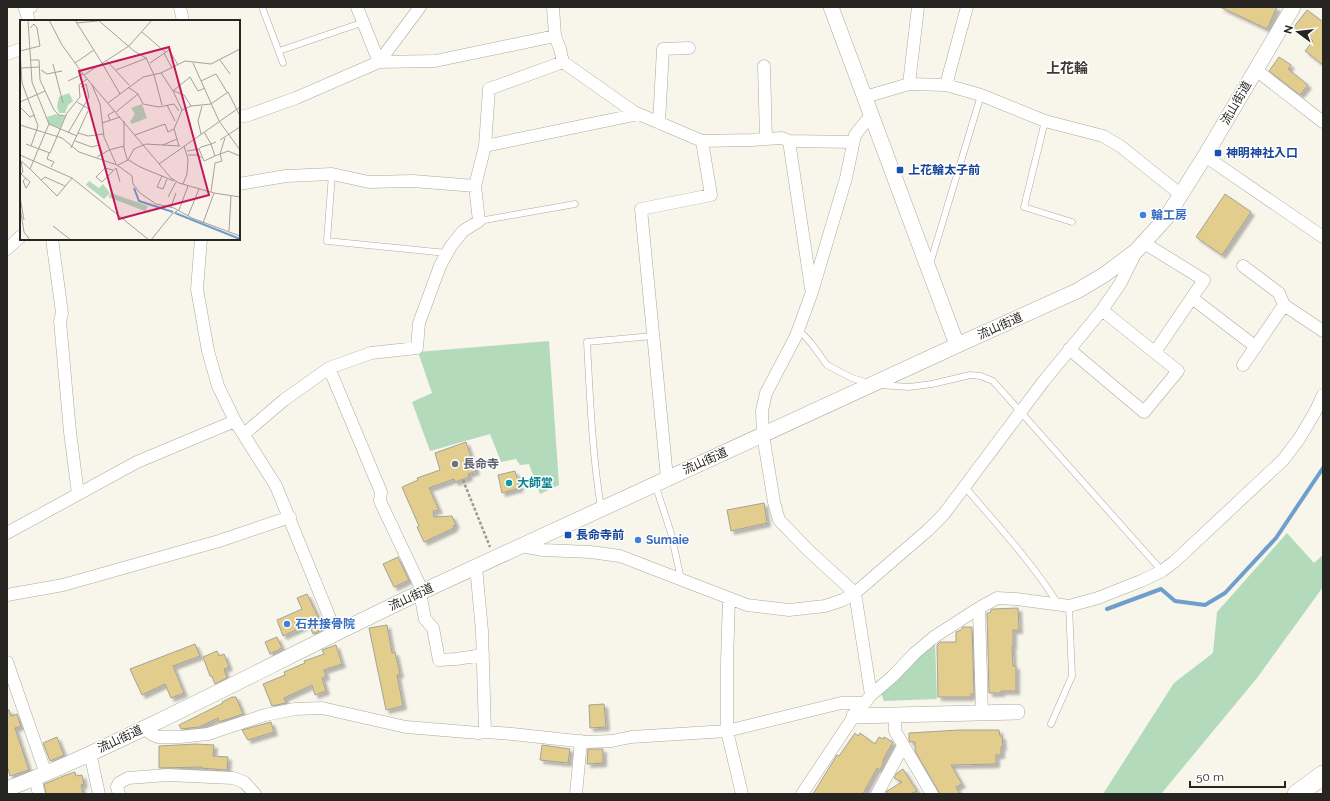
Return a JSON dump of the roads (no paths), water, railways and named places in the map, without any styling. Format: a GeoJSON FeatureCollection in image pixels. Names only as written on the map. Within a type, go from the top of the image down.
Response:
{"type":"FeatureCollection","features":[{"type":"Feature","properties":{"kind":"main road"},"geometry":{"type":"LineString","coordinates":[[1297,794],[1323,775]]}},
{"type":"Feature","properties":{"kind":"street"},"geometry":{"type":"LineString","coordinates":[[29,20],[25,9],[31,7]]}},
{"type":"Feature","properties":{"kind":"street"},"geometry":{"type":"LineString","coordinates":[[357,7],[379,62]]}},
{"type":"Feature","properties":{"kind":"street"},"geometry":{"type":"LineString","coordinates":[[379,62],[420,7]]}},
{"type":"Feature","properties":{"kind":"street"},"geometry":{"type":"LineString","coordinates":[[553,7],[555,36],[563,62],[639,114],[702,140],[782,138],[789,140],[853,142]]}},
{"type":"Feature","properties":{"kind":"street"},"geometry":{"type":"LineString","coordinates":[[831,7],[957,345]]}},
{"type":"Feature","properties":{"kind":"street"},"geometry":{"type":"LineString","coordinates":[[909,84],[918,7]]}},
{"type":"Feature","properties":{"kind":"street"},"geometry":{"type":"LineString","coordinates":[[946,85],[967,7]]}},
{"type":"Feature","properties":{"kind":"street","name":"流山街道"},"geometry":{"type":"LineString","coordinates":[[7,789],[41,776],[90,754],[228,688],[336,633],[494,558],[871,384],[1077,291],[1109,271],[1140,247],[1166,218],[1294,7]]}},
{"type":"Feature","properties":{"kind":"street"},"geometry":{"type":"LineString","coordinates":[[240,117],[250,115],[296,98],[379,62],[435,60],[555,36]]}},
{"type":"Feature","properties":{"kind":"street"},"geometry":{"type":"LineString","coordinates":[[659,123],[663,49],[689,48]]}},
{"type":"Feature","properties":{"kind":"street"},"geometry":{"type":"LineString","coordinates":[[7,54],[20,49]]}},
{"type":"Feature","properties":{"kind":"street"},"geometry":{"type":"LineString","coordinates":[[244,434],[284,400],[330,368],[371,353],[417,348],[419,323],[440,266],[447,253],[463,231],[478,221],[475,186],[485,146],[489,89],[563,62]]}},
{"type":"Feature","properties":{"kind":"street"},"geometry":{"type":"LineString","coordinates":[[764,66],[766,139]]}},
{"type":"Feature","properties":{"kind":"street"},"geometry":{"type":"LineString","coordinates":[[1256,70],[1323,122]]}},
{"type":"Feature","properties":{"kind":"street"},"geometry":{"type":"LineString","coordinates":[[865,97],[909,84],[946,85],[981,95],[1045,121],[1103,136],[1120,146],[1180,194]]}},
{"type":"Feature","properties":{"kind":"street"},"geometry":{"type":"LineString","coordinates":[[485,146],[639,114]]}},
{"type":"Feature","properties":{"kind":"street"},"geometry":{"type":"LineString","coordinates":[[868,699],[855,593],[809,551],[779,520],[774,502],[763,435],[762,412],[766,393],[783,362],[798,329],[812,292],[846,178],[855,135],[871,115]]}},
{"type":"Feature","properties":{"kind":"street"},"geometry":{"type":"LineString","coordinates":[[661,481],[653,336],[640,209],[711,195],[702,140]]}},
{"type":"Feature","properties":{"kind":"street"},"geometry":{"type":"LineString","coordinates":[[789,140],[812,292]]}},
{"type":"Feature","properties":{"kind":"street"},"geometry":{"type":"LineString","coordinates":[[1205,156],[1323,237]]}},
{"type":"Feature","properties":{"kind":"street"},"geometry":{"type":"LineString","coordinates":[[240,184],[286,176],[332,174],[369,182],[413,182],[475,186]]}},
{"type":"Feature","properties":{"kind":"street"},"geometry":{"type":"LineString","coordinates":[[7,250],[20,237]]}},
{"type":"Feature","properties":{"kind":"street"},"geometry":{"type":"LineString","coordinates":[[52,240],[62,313],[60,321],[70,432],[78,494]]}},
{"type":"Feature","properties":{"kind":"street"},"geometry":{"type":"LineString","coordinates":[[201,240],[197,289],[208,351],[218,386],[235,421],[276,486],[336,633]]}},
{"type":"Feature","properties":{"kind":"street"},"geometry":{"type":"LineString","coordinates":[[521,546],[544,550],[590,552],[620,556],[748,606],[789,610],[825,606],[843,600],[855,593],[927,531],[944,514],[1069,350],[1102,310],[1120,284],[1140,247],[1204,280],[1155,352]]}},
{"type":"Feature","properties":{"kind":"street"},"geometry":{"type":"LineString","coordinates":[[1243,266],[1279,293],[1284,305],[1323,331]]}},
{"type":"Feature","properties":{"kind":"street"},"geometry":{"type":"LineString","coordinates":[[1192,298],[1256,347]]}},
{"type":"Feature","properties":{"kind":"street"},"geometry":{"type":"LineString","coordinates":[[1243,365],[1284,305]]}},
{"type":"Feature","properties":{"kind":"street"},"geometry":{"type":"LineString","coordinates":[[1069,350],[1144,412],[1178,370],[1102,310]]}},
{"type":"Feature","properties":{"kind":"street"},"geometry":{"type":"LineString","coordinates":[[330,368],[381,492],[380,501],[421,592],[425,619],[433,628],[439,660],[483,655]]}},
{"type":"Feature","properties":{"kind":"street"},"geometry":{"type":"LineString","coordinates":[[802,794],[854,716],[868,699],[915,653],[934,637],[997,598],[1016,599],[1064,606],[1098,598],[1162,572],[1180,557],[1283,460],[1299,439],[1323,395]]}},
{"type":"Feature","properties":{"kind":"street"},"geometry":{"type":"LineString","coordinates":[[7,533],[137,462],[235,421]]}},
{"type":"Feature","properties":{"kind":"street"},"geometry":{"type":"LineString","coordinates":[[7,595],[62,586],[219,541],[290,518]]}},
{"type":"Feature","properties":{"kind":"street"},"geometry":{"type":"LineString","coordinates":[[476,567],[483,655],[485,732]]}},
{"type":"Feature","properties":{"kind":"street"},"geometry":{"type":"LineString","coordinates":[[729,599],[726,662],[727,731],[742,794]]}},
{"type":"Feature","properties":{"kind":"street"},"geometry":{"type":"LineString","coordinates":[[979,608],[982,713]]}},
{"type":"Feature","properties":{"kind":"street"},"geometry":{"type":"LineString","coordinates":[[7,662],[41,776],[39,794]]}},
{"type":"Feature","properties":{"kind":"street"},"geometry":{"type":"LineString","coordinates":[[144,728],[151,734],[158,737],[180,737],[208,734],[265,715],[295,709],[322,708],[406,727],[512,734],[581,741],[612,742],[631,737],[727,731],[841,703],[868,699]]}},
{"type":"Feature","properties":{"kind":"street"},"geometry":{"type":"LineString","coordinates":[[854,716],[1017,712]]}},
{"type":"Feature","properties":{"kind":"street"},"geometry":{"type":"LineString","coordinates":[[895,715],[895,731],[932,794]]}},
{"type":"Feature","properties":{"kind":"street"},"geometry":{"type":"LineString","coordinates":[[576,794],[581,741]]}},
{"type":"Feature","properties":{"kind":"street"},"geometry":{"type":"LineString","coordinates":[[877,794],[903,746]]}},
{"type":"Feature","properties":{"kind":"street"},"geometry":{"type":"LineString","coordinates":[[90,754],[99,794]]}},
{"type":"Feature","properties":{"kind":"street"},"geometry":{"type":"LineString","coordinates":[[119,794],[117,787],[119,783],[128,778],[167,775],[233,778],[244,782],[255,794]]}},
{"type":"Feature","properties":{"kind":"lane"},"geometry":{"type":"LineString","coordinates":[[262,7],[283,63]]}},
{"type":"Feature","properties":{"kind":"lane"},"geometry":{"type":"LineString","coordinates":[[279,51],[364,22]]}},
{"type":"Feature","properties":{"kind":"lane"},"geometry":{"type":"LineString","coordinates":[[928,270],[981,95]]}},
{"type":"Feature","properties":{"kind":"lane"},"geometry":{"type":"LineString","coordinates":[[1045,121],[1024,207],[1072,222]]}},
{"type":"Feature","properties":{"kind":"lane"},"geometry":{"type":"LineString","coordinates":[[332,174],[327,241],[447,253]]}},
{"type":"Feature","properties":{"kind":"lane"},"geometry":{"type":"LineString","coordinates":[[478,221],[575,204]]}},
{"type":"Feature","properties":{"kind":"lane"},"geometry":{"type":"LineString","coordinates":[[798,329],[811,343],[827,365],[852,378],[871,384],[909,388],[932,384],[970,374],[981,376],[993,381],[1162,572]]}},
{"type":"Feature","properties":{"kind":"lane"},"geometry":{"type":"LineString","coordinates":[[601,509],[592,438],[588,342],[653,336]]}},
{"type":"Feature","properties":{"kind":"lane"},"geometry":{"type":"LineString","coordinates":[[661,481],[670,533],[681,579]]}},
{"type":"Feature","properties":{"kind":"lane"},"geometry":{"type":"LineString","coordinates":[[965,487],[1064,606],[1072,676],[1051,724]]}},
{"type":"Feature","properties":{"kind":"waterway"},"geometry":{"type":"LineString","coordinates":[[1107,609],[1161,589],[1175,601],[1205,605],[1225,593],[1276,538],[1323,468]]}},
{"type":"Feature","properties":{"kind":"place","name":"神明神社入口"},"geometry":{"type":"Point","coordinates":[1218,153]}},
{"type":"Feature","properties":{"kind":"place","name":"上花輪太子前"},"geometry":{"type":"Point","coordinates":[900,170]}},
{"type":"Feature","properties":{"kind":"place","name":"輪工房"},"geometry":{"type":"Point","coordinates":[1143,215]}},
{"type":"Feature","properties":{"kind":"place","name":"長命寺"},"geometry":{"type":"Point","coordinates":[455,464]}},
{"type":"Feature","properties":{"kind":"place","name":"大師堂"},"geometry":{"type":"Point","coordinates":[509,483]}},
{"type":"Feature","properties":{"kind":"place","name":"長命寺前"},"geometry":{"type":"Point","coordinates":[568,535]}},
{"type":"Feature","properties":{"kind":"place","name":"Sumaie"},"geometry":{"type":"Point","coordinates":[638,540]}},
{"type":"Feature","properties":{"kind":"place","name":"石井接骨院"},"geometry":{"type":"Point","coordinates":[287,624]}},
{"type":"Feature","properties":{"kind":"district","name":"上花輪"},"geometry":{"type":"Point","coordinates":[1067,68]}}]}
